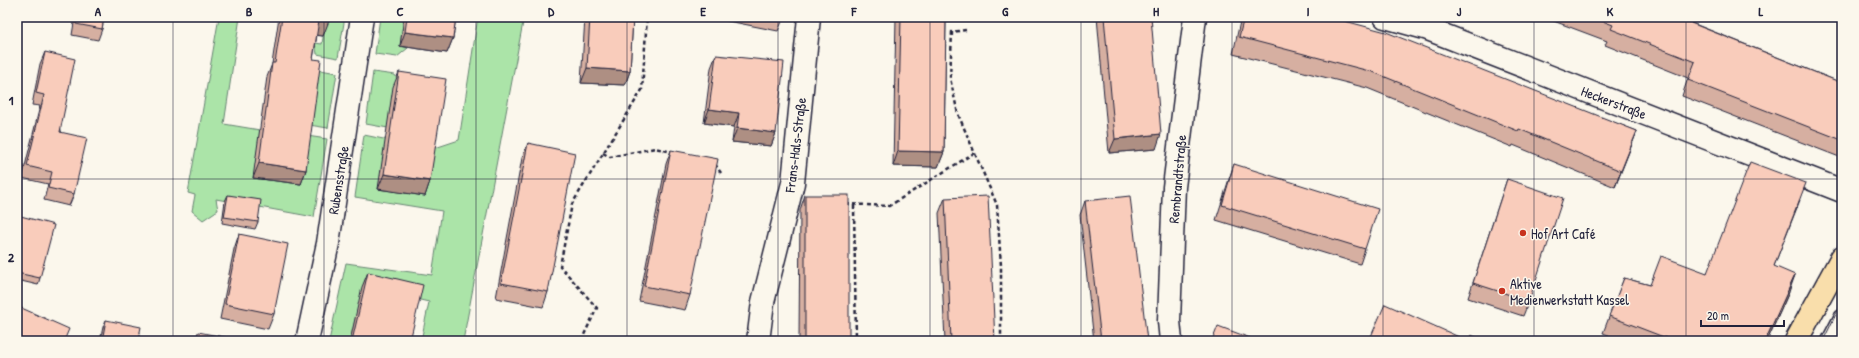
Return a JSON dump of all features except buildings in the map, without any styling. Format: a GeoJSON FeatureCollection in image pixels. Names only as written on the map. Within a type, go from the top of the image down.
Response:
{"type":"FeatureCollection","features":[{"type":"Feature","properties":{"kind":"main road"},"geometry":{"type":"LineString","coordinates":[[1796,341],[1842,257]]}},
{"type":"Feature","properties":{"kind":"street","name":"Rubensstraße"},"geometry":{"type":"LineString","coordinates":[[307,341],[328,243],[362,17]]}},
{"type":"Feature","properties":{"kind":"street","name":"Frans-Hals-Straße"},"geometry":{"type":"LineString","coordinates":[[758,341],[763,302],[793,183],[809,17]]}},
{"type":"Feature","properties":{"kind":"street","name":"Rembrandtstraße"},"geometry":{"type":"LineString","coordinates":[[1171,341],[1170,321],[1174,187],[1195,17]]}},
{"type":"Feature","properties":{"kind":"street","name":"Heckerstraße"},"geometry":{"type":"LineString","coordinates":[[1385,17],[1428,29],[1842,190]]}},
{"type":"Feature","properties":{"kind":"lane"},"geometry":{"type":"LineString","coordinates":[[1830,341],[1842,318]]}},
{"type":"Feature","properties":{"kind":"path"},"geometry":{"type":"LineString","coordinates":[[581,341],[597,308],[560,266],[572,204],[642,90],[647,17]]}},
{"type":"Feature","properties":{"kind":"path"},"geometry":{"type":"LineString","coordinates":[[966,30],[952,32],[950,78],[958,114],[997,204],[1001,266],[1001,341]]}},
{"type":"Feature","properties":{"kind":"path"},"geometry":{"type":"LineString","coordinates":[[603,153],[610,157],[655,148],[676,153]]}},
{"type":"Feature","properties":{"kind":"path"},"geometry":{"type":"LineString","coordinates":[[840,204],[889,206],[974,153]]}},
{"type":"Feature","properties":{"kind":"path"},"geometry":{"type":"LineString","coordinates":[[712,160],[722,173]]}},
{"type":"Feature","properties":{"kind":"path"},"geometry":{"type":"LineString","coordinates":[[854,205],[856,341]]}},
{"type":"Feature","properties":{"kind":"green space"},"geometry":{"type":"Polygon","coordinates":[[[219,17],[240,17],[224,124],[260,130],[254,178],[301,184],[307,136],[327,139],[314,217],[216,199],[218,210],[203,220],[192,211],[195,195],[188,193],[219,17]]]}},
{"type":"Feature","properties":{"kind":"green space"},"geometry":{"type":"Polygon","coordinates":[[[326,17],[345,17],[338,58],[317,54],[315,43],[322,44],[326,17]]]}},
{"type":"Feature","properties":{"kind":"green space"},"geometry":{"type":"Polygon","coordinates":[[[380,17],[404,17],[400,46],[408,48],[397,57],[375,54],[380,17]]]}},
{"type":"Feature","properties":{"kind":"green space"},"geometry":{"type":"Polygon","coordinates":[[[478,17],[524,17],[463,341],[421,341],[429,302],[363,287],[350,341],[329,341],[346,263],[432,275],[442,211],[355,197],[364,135],[432,149],[459,140],[478,17]]]}},
{"type":"Feature","properties":{"kind":"green space"},"geometry":{"type":"Polygon","coordinates":[[[315,69],[337,73],[328,128],[309,125],[315,69]]]}},
{"type":"Feature","properties":{"kind":"green space"},"geometry":{"type":"Polygon","coordinates":[[[373,72],[395,75],[402,88],[394,87],[388,128],[366,124],[373,72]]]}},
{"type":"Feature","properties":{"kind":"tram line"},"geometry":{"type":"LineString","coordinates":[[1823,341],[1842,302]]}},
{"type":"Feature","properties":{"kind":"place","name":"Hof Art Café"},"geometry":{"type":"Point","coordinates":[1523,233]}},
{"type":"Feature","properties":{"kind":"place","name":"Aktive Medienwerkstatt Kassel"},"geometry":{"type":"Point","coordinates":[1502,291]}}]}
